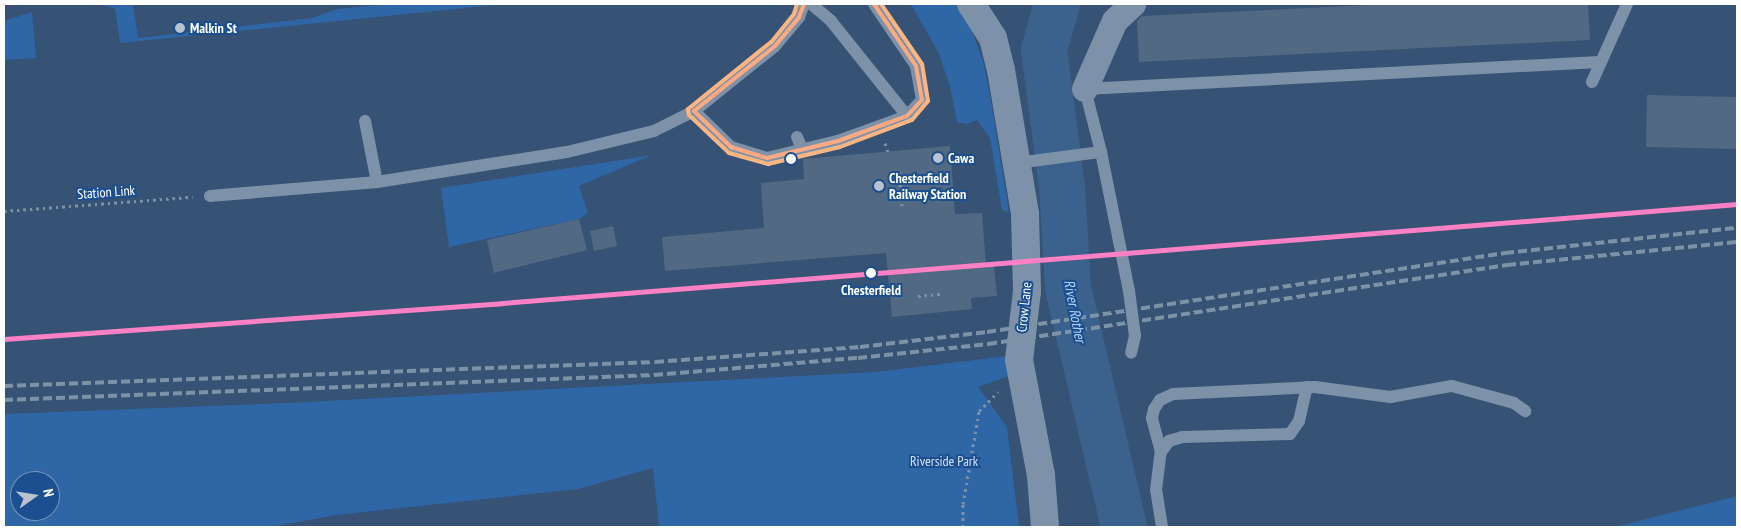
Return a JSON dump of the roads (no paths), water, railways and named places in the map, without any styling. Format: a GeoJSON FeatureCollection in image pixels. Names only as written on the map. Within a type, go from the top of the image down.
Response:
{"type":"FeatureCollection","features":[{"type":"Feature","properties":{"kind":"street","name":"Crow Lane"},"geometry":{"type":"LineString","coordinates":[[971,4],[993,38],[1024,162],[1027,267],[1019,348],[1021,377],[1041,475],[1045,527]]}},
{"type":"Feature","properties":{"kind":"street"},"geometry":{"type":"LineString","coordinates":[[1085,88],[1115,20],[1134,4]]}},
{"type":"Feature","properties":{"kind":"lane"},"geometry":{"type":"LineString","coordinates":[[210,196],[377,182],[567,152],[654,131],[694,110],[775,46],[798,17],[804,4]]}},
{"type":"Feature","properties":{"kind":"lane"},"geometry":{"type":"LineString","coordinates":[[811,4],[831,21],[907,116]]}},
{"type":"Feature","properties":{"kind":"lane"},"geometry":{"type":"LineString","coordinates":[[694,110],[731,147],[767,158],[803,151],[907,116],[922,100],[916,66],[874,4]]}},
{"type":"Feature","properties":{"kind":"lane"},"geometry":{"type":"LineString","coordinates":[[1592,82],[1627,4]]}},
{"type":"Feature","properties":{"kind":"lane"},"geometry":{"type":"LineString","coordinates":[[1131,353],[1135,336],[1129,291],[1097,153],[1085,88],[1600,62]]}},
{"type":"Feature","properties":{"kind":"lane"},"geometry":{"type":"LineString","coordinates":[[365,120],[377,182]]}},
{"type":"Feature","properties":{"kind":"lane"},"geometry":{"type":"LineString","coordinates":[[797,137],[803,151]]}},
{"type":"Feature","properties":{"kind":"lane"},"geometry":{"type":"LineString","coordinates":[[1024,162],[1097,153]]}},
{"type":"Feature","properties":{"kind":"lane"},"geometry":{"type":"LineString","coordinates":[[1162,527],[1156,490],[1161,452],[1152,418],[1154,409],[1160,400],[1173,394],[1307,387],[1341,388],[1368,396],[1390,397],[1452,386],[1514,403],[1525,411]]}},
{"type":"Feature","properties":{"kind":"lane"},"geometry":{"type":"LineString","coordinates":[[1161,452],[1169,441],[1182,437],[1290,434],[1300,421],[1307,387]]}},
{"type":"Feature","properties":{"kind":"waterway","name":"River Rother"},"geometry":{"type":"LineString","coordinates":[[1057,4],[1044,50],[1062,187],[1068,288],[1124,527]]}},
{"type":"Feature","properties":{"kind":"railway"},"geometry":{"type":"LineString","coordinates":[[4,386],[655,362],[860,347],[987,332],[1505,253],[1737,228]]}},
{"type":"Feature","properties":{"kind":"railway"},"geometry":{"type":"LineString","coordinates":[[4,400],[654,375],[858,358],[988,344],[1507,265],[1737,242]]}},
{"type":"Feature","properties":{"kind":"place","name":"Malkin St"},"geometry":{"type":"Point","coordinates":[180,28]}},
{"type":"Feature","properties":{"kind":"place","name":"Cawa"},"geometry":{"type":"Point","coordinates":[938,158]}},
{"type":"Feature","properties":{"kind":"place","name":"Chesterfield Railway Station"},"geometry":{"type":"Point","coordinates":[879,186]}},
{"type":"Feature","properties":{"kind":"place","name":"Chesterfield"},"geometry":{"type":"Point","coordinates":[871,273]}},
{"type":"Feature","properties":{"kind":"park label","name":"Riverside Park"},"geometry":{"type":"Point","coordinates":[944,461]}}]}
